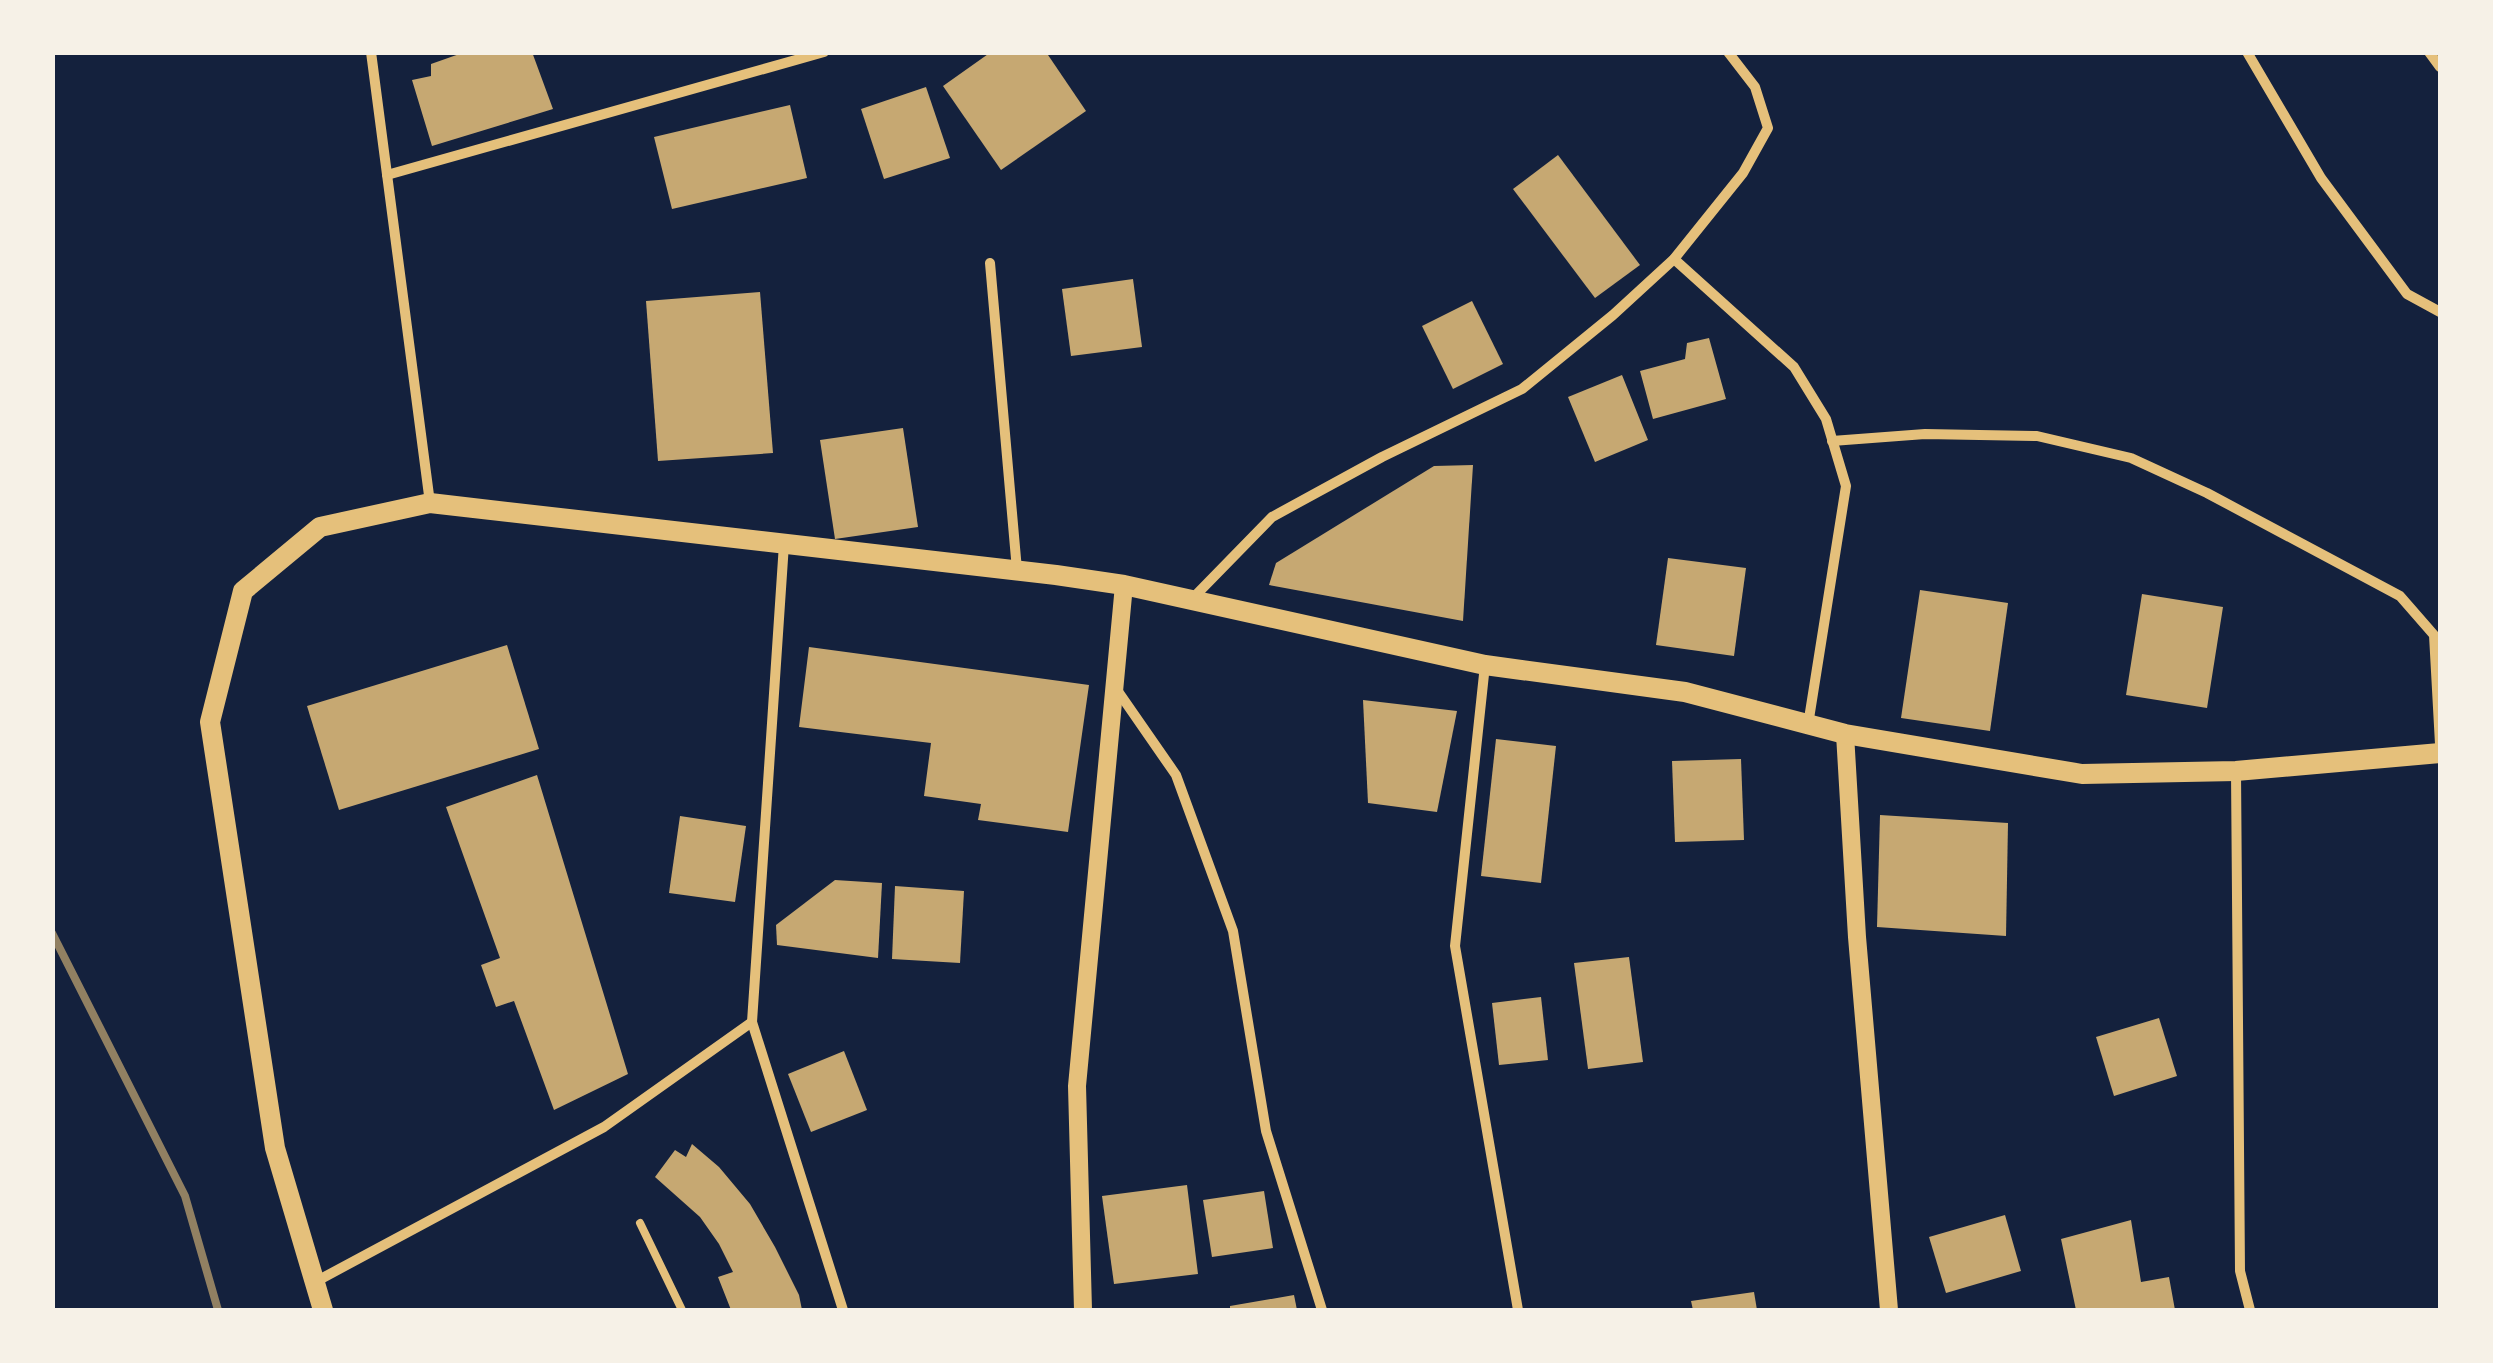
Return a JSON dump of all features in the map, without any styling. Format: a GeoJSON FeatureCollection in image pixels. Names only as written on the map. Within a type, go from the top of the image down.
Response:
{"type":"FeatureCollection","features":[{"type":"Feature","properties":{"kind":"main road"},"geometry":{"type":"LineString","coordinates":[[323,1310],[275,1148],[210,722],[243,591],[320,527],[430,503],[1124,584],[1486,665],[1685,692],[1846,734],[2082,774],[2236,770],[2440,754]]}},
{"type":"Feature","properties":{"kind":"street"},"geometry":{"type":"LineString","coordinates":[[371,52],[430,503]]}},
{"type":"Feature","properties":{"kind":"street"},"geometry":{"type":"LineString","coordinates":[[387,174],[824,52]]}},
{"type":"Feature","properties":{"kind":"street"},"geometry":{"type":"LineString","coordinates":[[1191,600],[1272,517],[1522,388],[1613,315],[1674,259],[1744,173],[1768,128],[1755,88],[1728,52]]}},
{"type":"Feature","properties":{"kind":"street"},"geometry":{"type":"LineString","coordinates":[[2248,52],[2322,178],[2407,294],[2440,312]]}},
{"type":"Feature","properties":{"kind":"street"},"geometry":{"type":"LineString","coordinates":[[2429,52],[2440,67]]}},
{"type":"Feature","properties":{"kind":"street"},"geometry":{"type":"LineString","coordinates":[[1674,259],[1794,367],[1826,420],[1846,486],[1808,725]]}},
{"type":"Feature","properties":{"kind":"street"},"geometry":{"type":"LineString","coordinates":[[990,262],[1016,570]]}},
{"type":"Feature","properties":{"kind":"street"},"geometry":{"type":"LineString","coordinates":[[1832,441],[1926,434],[2038,436],[2131,458],[2207,493],[2400,596],[2434,634],[2440,744]]}},
{"type":"Feature","properties":{"kind":"street"},"geometry":{"type":"LineString","coordinates":[[784,544],[752,1022],[842,1310]]}},
{"type":"Feature","properties":{"kind":"street"},"geometry":{"type":"LineString","coordinates":[[1083,1310],[1077,1086],[1124,584]]}},
{"type":"Feature","properties":{"kind":"street"},"geometry":{"type":"LineString","coordinates":[[1486,665],[1455,946],[1518,1310]]}},
{"type":"Feature","properties":{"kind":"street"},"geometry":{"type":"LineString","coordinates":[[1114,686],[1176,775],[1233,931],[1266,1131],[1322,1310]]}},
{"type":"Feature","properties":{"kind":"street"},"geometry":{"type":"LineString","coordinates":[[1846,734],[1858,937],[1889,1310]]}},
{"type":"Feature","properties":{"kind":"street"},"geometry":{"type":"LineString","coordinates":[[2236,770],[2240,1271],[2250,1310]]}},
{"type":"Feature","properties":{"kind":"street"},"geometry":{"type":"LineString","coordinates":[[314,1282],[604,1127],[752,1022]]}},
{"type":"Feature","properties":{"kind":"lane"},"geometry":{"type":"LineString","coordinates":[[640,1223],[682,1310]]}},
{"type":"Feature","properties":{"kind":"building"},"geometry":{"type":"Polygon","coordinates":[[[465,52],[532,52],[553,109],[432,146],[412,80],[431,76],[431,64],[465,52]]]}},
{"type":"Feature","properties":{"kind":"building"},"geometry":{"type":"Polygon","coordinates":[[[991,52],[1046,52],[1086,111],[1001,170],[943,86],[991,52]]]}},
{"type":"Feature","properties":{"kind":"building"},"geometry":{"type":"Polygon","coordinates":[[[926,87],[950,158],[884,179],[861,109],[926,87]]]}},
{"type":"Feature","properties":{"kind":"building"},"geometry":{"type":"Polygon","coordinates":[[[790,105],[807,178],[672,209],[654,137],[790,105]]]}},
{"type":"Feature","properties":{"kind":"building"},"geometry":{"type":"Polygon","coordinates":[[[1558,155],[1640,265],[1595,298],[1513,189],[1558,155]]]}},
{"type":"Feature","properties":{"kind":"building"},"geometry":{"type":"Polygon","coordinates":[[[1133,279],[1142,347],[1071,356],[1062,289],[1133,279]]]}},
{"type":"Feature","properties":{"kind":"building"},"geometry":{"type":"Polygon","coordinates":[[[760,292],[773,453],[658,461],[646,301],[760,292]]]}},
{"type":"Feature","properties":{"kind":"building"},"geometry":{"type":"Polygon","coordinates":[[[1472,301],[1503,364],[1453,389],[1422,326],[1472,301]]]}},
{"type":"Feature","properties":{"kind":"building"},"geometry":{"type":"Polygon","coordinates":[[[1709,338],[1726,399],[1653,419],[1640,371],[1685,359],[1687,343],[1709,338]]]}},
{"type":"Feature","properties":{"kind":"building"},"geometry":{"type":"Polygon","coordinates":[[[1622,375],[1648,440],[1595,462],[1568,397],[1622,375]]]}},
{"type":"Feature","properties":{"kind":"building"},"geometry":{"type":"Polygon","coordinates":[[[903,428],[918,527],[835,539],[820,440],[903,428]]]}},
{"type":"Feature","properties":{"kind":"building"},"geometry":{"type":"Polygon","coordinates":[[[1473,465],[1463,621],[1269,585],[1276,563],[1434,466],[1473,465]]]}},
{"type":"Feature","properties":{"kind":"building"},"geometry":{"type":"Polygon","coordinates":[[[1668,558],[1746,568],[1734,656],[1656,645],[1668,558]]]}},
{"type":"Feature","properties":{"kind":"building"},"geometry":{"type":"Polygon","coordinates":[[[1920,590],[2008,603],[1990,731],[1901,718],[1920,590]]]}},
{"type":"Feature","properties":{"kind":"building"},"geometry":{"type":"Polygon","coordinates":[[[2142,594],[2223,607],[2207,708],[2126,695],[2142,594]]]}},
{"type":"Feature","properties":{"kind":"building"},"geometry":{"type":"Polygon","coordinates":[[[507,645],[539,749],[339,810],[307,706],[507,645]]]}},
{"type":"Feature","properties":{"kind":"building"},"geometry":{"type":"Polygon","coordinates":[[[809,647],[1089,685],[1068,832],[978,820],[981,804],[924,796],[931,743],[799,727],[809,647]]]}},
{"type":"Feature","properties":{"kind":"building"},"geometry":{"type":"Polygon","coordinates":[[[1363,700],[1457,711],[1437,812],[1368,803],[1363,700]]]}},
{"type":"Feature","properties":{"kind":"building"},"geometry":{"type":"Polygon","coordinates":[[[1496,739],[1556,746],[1541,883],[1481,876],[1496,739]]]}},
{"type":"Feature","properties":{"kind":"building"},"geometry":{"type":"Polygon","coordinates":[[[1741,759],[1744,840],[1675,842],[1672,761],[1741,759]]]}},
{"type":"Feature","properties":{"kind":"building"},"geometry":{"type":"Polygon","coordinates":[[[537,775],[628,1074],[554,1110],[514,1001],[496,1007],[481,965],[500,958],[446,807],[537,775]]]}},
{"type":"Feature","properties":{"kind":"building"},"geometry":{"type":"Polygon","coordinates":[[[1880,815],[2008,823],[2006,936],[1877,927],[1880,815]]]}},
{"type":"Feature","properties":{"kind":"building"},"geometry":{"type":"Polygon","coordinates":[[[680,816],[746,826],[735,902],[669,893],[680,816]]]}},
{"type":"Feature","properties":{"kind":"building"},"geometry":{"type":"Polygon","coordinates":[[[835,880],[882,883],[878,958],[777,945],[776,925],[835,880]]]}},
{"type":"Feature","properties":{"kind":"building"},"geometry":{"type":"Polygon","coordinates":[[[895,886],[964,891],[960,963],[892,959],[895,886]]]}},
{"type":"Feature","properties":{"kind":"building"},"geometry":{"type":"Polygon","coordinates":[[[1629,957],[1643,1062],[1588,1069],[1574,963],[1629,957]]]}},
{"type":"Feature","properties":{"kind":"building"},"geometry":{"type":"Polygon","coordinates":[[[1541,997],[1548,1060],[1499,1065],[1492,1003],[1541,997]]]}},
{"type":"Feature","properties":{"kind":"building"},"geometry":{"type":"Polygon","coordinates":[[[2159,1018],[2177,1076],[2114,1096],[2096,1037],[2159,1018]]]}},
{"type":"Feature","properties":{"kind":"building"},"geometry":{"type":"Polygon","coordinates":[[[844,1051],[867,1110],[811,1132],[788,1074],[844,1051]]]}},
{"type":"Feature","properties":{"kind":"building"},"geometry":{"type":"Polygon","coordinates":[[[692,1144],[719,1167],[750,1204],[799,1295],[802,1310],[731,1310],[718,1277],[733,1272],[719,1244],[700,1217],[655,1177],[675,1150],[686,1157],[692,1144]]]}},
{"type":"Feature","properties":{"kind":"building"},"geometry":{"type":"Polygon","coordinates":[[[1187,1185],[1198,1274],[1114,1284],[1102,1196],[1187,1185]]]}},
{"type":"Feature","properties":{"kind":"building"},"geometry":{"type":"Polygon","coordinates":[[[1264,1191],[1273,1248],[1212,1257],[1203,1200],[1264,1191]]]}},
{"type":"Feature","properties":{"kind":"building"},"geometry":{"type":"Polygon","coordinates":[[[2005,1215],[2021,1271],[1946,1293],[1929,1237],[2005,1215]]]}},
{"type":"Feature","properties":{"kind":"building"},"geometry":{"type":"Polygon","coordinates":[[[2131,1220],[2141,1282],[2169,1277],[2175,1310],[2076,1310],[2061,1239],[2131,1220]]]}},
{"type":"Feature","properties":{"kind":"building"},"geometry":{"type":"Polygon","coordinates":[[[1754,1292],[1757,1310],[1693,1310],[1691,1301],[1754,1292]]]}},
{"type":"Feature","properties":{"kind":"building"},"geometry":{"type":"Polygon","coordinates":[[[1294,1295],[1297,1310],[1230,1310],[1230,1306],[1294,1295]]]}},
{"type":"Feature","properties":{"kind":"railway"},"geometry":{"type":"LineString","coordinates":[[52,933],[185,1196],[218,1310]]}}]}
